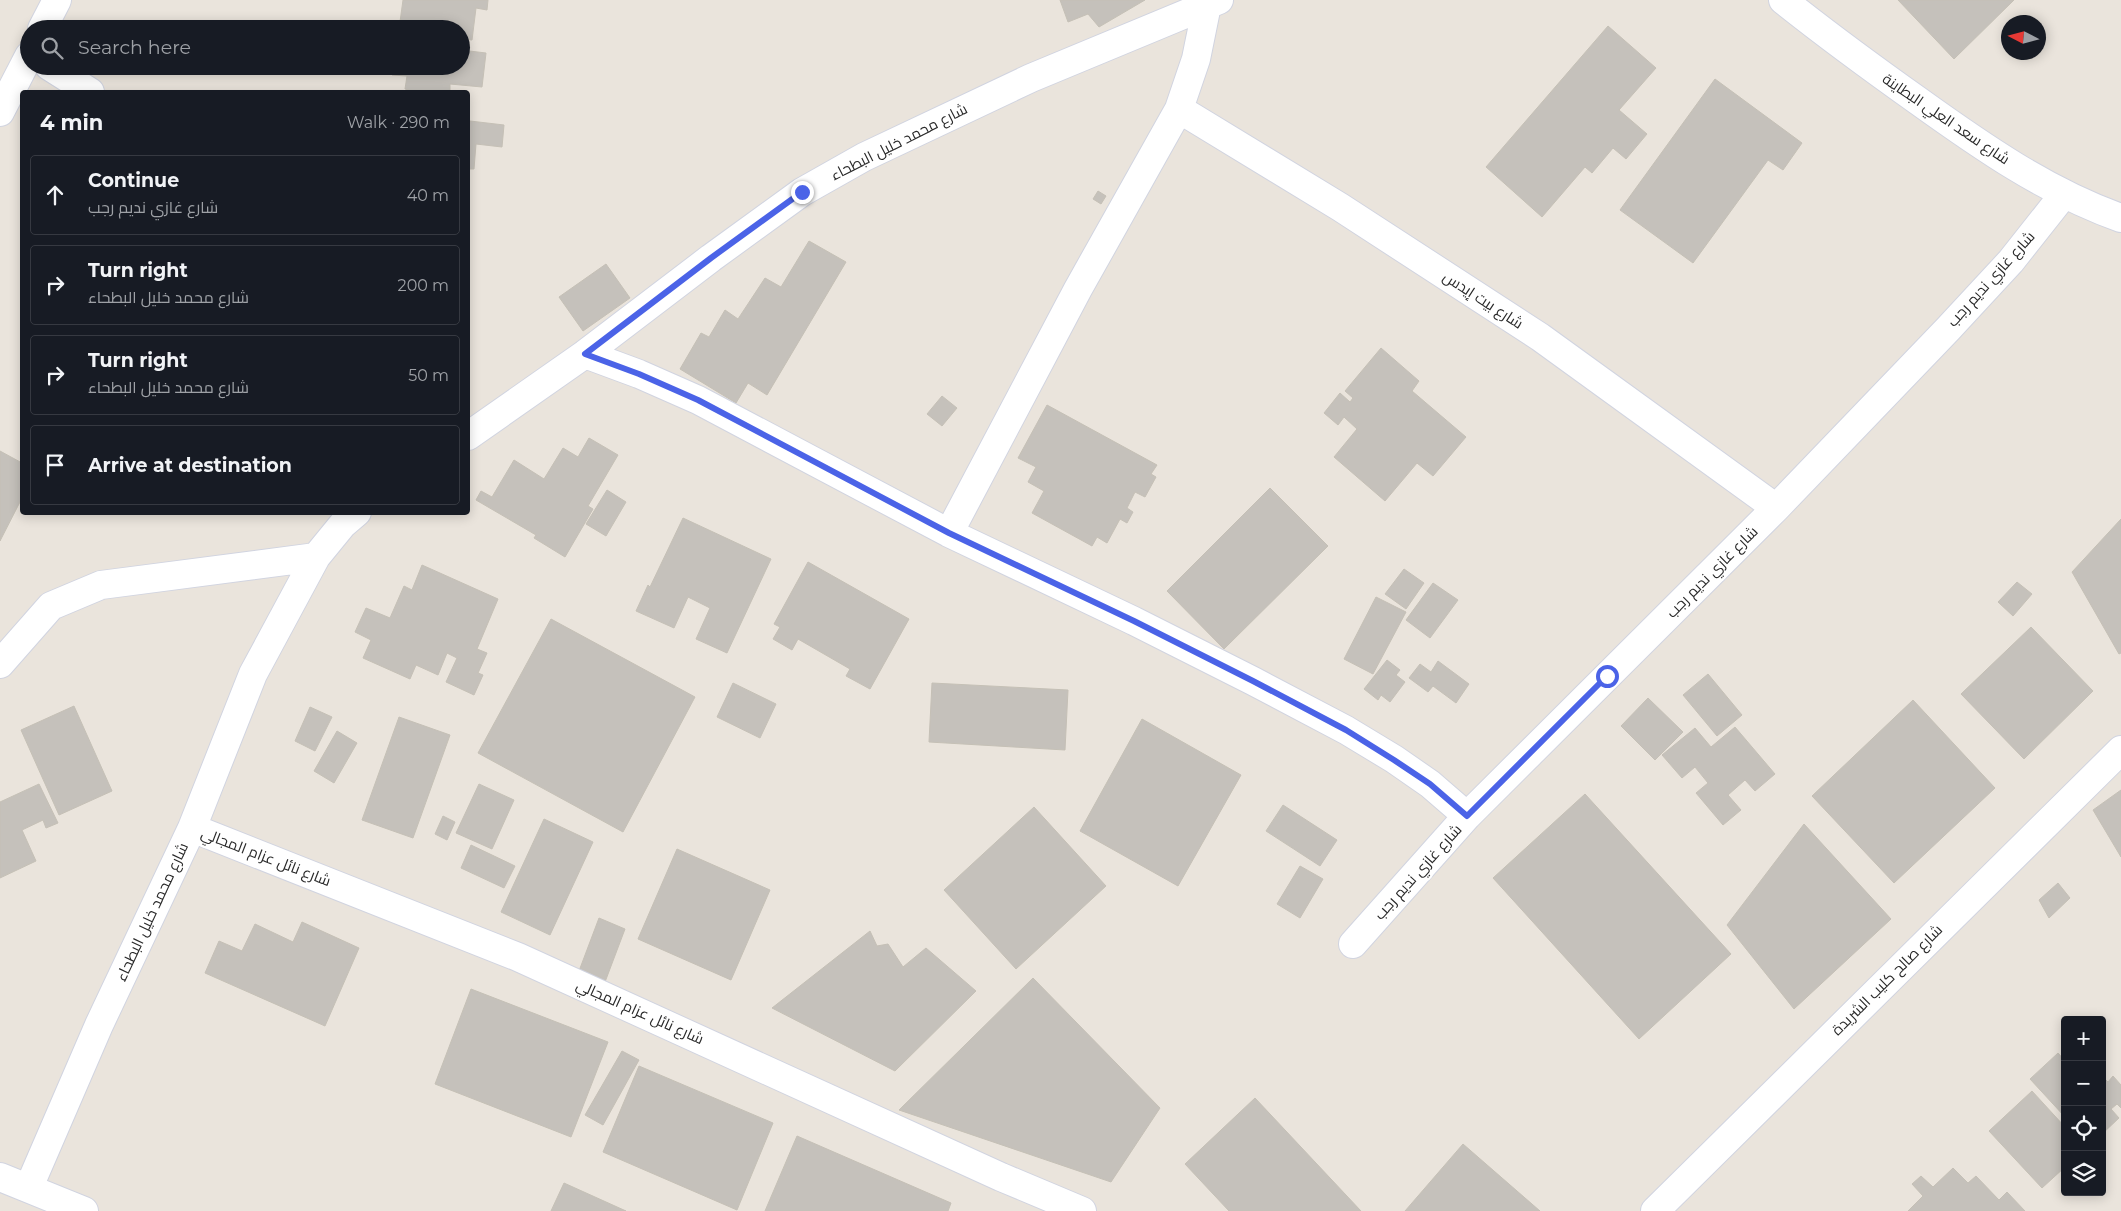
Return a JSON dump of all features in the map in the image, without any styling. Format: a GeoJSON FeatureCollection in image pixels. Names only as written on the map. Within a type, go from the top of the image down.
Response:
{"type":"FeatureCollection","features":[{"type":"Feature","properties":{"kind":"street"},"geometry":{"type":"LineString","coordinates":[[47,20],[57,0]]}},
{"type":"Feature","properties":{"kind":"street","name":"شارع سعد العلي البطاينة"},"geometry":{"type":"LineString","coordinates":[[1783,0],[1838,43],[1950,124],[1996,154],[2064,194],[2121,218]]}},
{"type":"Feature","properties":{"kind":"street"},"geometry":{"type":"LineString","coordinates":[[949,533],[1078,289],[1179,109],[1196,59],[1212,2]]}},
{"type":"Feature","properties":{"kind":"street","name":"شارع محمد خليل البطحاء"},"geometry":{"type":"LineString","coordinates":[[470,435],[585,354],[711,258],[802,192],[864,157],[1031,78],[1212,2]]}},
{"type":"Feature","properties":{"kind":"street"},"geometry":{"type":"LineString","coordinates":[[0,112],[20,73]]}},
{"type":"Feature","properties":{"kind":"street"},"geometry":{"type":"LineString","coordinates":[[63,75],[87,90]]}},
{"type":"Feature","properties":{"kind":"street","name":"شارع بيت إيدس"},"geometry":{"type":"LineString","coordinates":[[1179,109],[1340,207],[1540,337],[1776,508]]}},
{"type":"Feature","properties":{"kind":"street","name":"شارع غازي نديم رجب"},"geometry":{"type":"LineString","coordinates":[[1353,944],[1467,816],[1776,508],[2010,261],[2064,194]]}},
{"type":"Feature","properties":{"kind":"street"},"geometry":{"type":"LineString","coordinates":[[585,354],[639,374],[698,400],[949,533],[1134,621],[1253,681],[1346,730],[1430,784],[1467,816]]}},
{"type":"Feature","properties":{"kind":"street","name":"شارع محمد خليل البطحاء"},"geometry":{"type":"LineString","coordinates":[[29,1187],[99,1025],[192,828],[253,674],[316,557],[343,524],[354,515]]}},
{"type":"Feature","properties":{"kind":"street"},"geometry":{"type":"LineString","coordinates":[[0,664],[51,606],[101,585],[316,557]]}},
{"type":"Feature","properties":{"kind":"street","name":"شارع صالح كليب الشريدة"},"geometry":{"type":"LineString","coordinates":[[1655,1211],[2121,750]]}},
{"type":"Feature","properties":{"kind":"street","name":"شارع نائل عزام المجالي"},"geometry":{"type":"LineString","coordinates":[[192,828],[518,957],[1001,1177],[1082,1211]]}},
{"type":"Feature","properties":{"kind":"street"},"geometry":{"type":"LineString","coordinates":[[0,1177],[29,1187],[84,1211]]}},
{"type":"Feature","properties":{"kind":"building"},"geometry":{"type":"Polygon","coordinates":[[[403,0],[488,0],[487,10],[476,8],[472,40],[470,40],[470,20],[400,20],[403,0]]]}},
{"type":"Feature","properties":{"kind":"building"},"geometry":{"type":"Polygon","coordinates":[[[1060,0],[1145,0],[1099,27],[1088,14],[1068,22],[1060,0]]]}},
{"type":"Feature","properties":{"kind":"building"},"geometry":{"type":"Polygon","coordinates":[[[1898,0],[2014,0],[1954,59],[1898,0]]]}},
{"type":"Feature","properties":{"kind":"building"},"geometry":{"type":"Polygon","coordinates":[[[1608,26],[1656,68],[1619,110],[1647,134],[1626,159],[1613,148],[1592,173],[1585,167],[1542,217],[1486,167],[1608,26]]]}},
{"type":"Feature","properties":{"kind":"building"},"geometry":{"type":"Polygon","coordinates":[[[470,51],[486,53],[482,87],[450,84],[450,90],[409,90],[405,89],[407,76],[392,75],[470,75],[470,51]]]}},
{"type":"Feature","properties":{"kind":"building"},"geometry":{"type":"Polygon","coordinates":[[[1715,79],[1802,143],[1783,170],[1768,160],[1693,263],[1620,210],[1715,79]]]}},
{"type":"Feature","properties":{"kind":"building"},"geometry":{"type":"Polygon","coordinates":[[[470,121],[504,125],[502,147],[476,144],[474,169],[470,169],[470,121]]]}},
{"type":"Feature","properties":{"kind":"building"},"geometry":{"type":"Polygon","coordinates":[[[1098,191],[1106,196],[1101,204],[1093,199],[1098,191]]]}},
{"type":"Feature","properties":{"kind":"building"},"geometry":{"type":"Polygon","coordinates":[[[809,241],[846,262],[767,395],[748,383],[736,403],[680,369],[701,333],[709,337],[725,310],[738,319],[765,278],[781,287],[809,241]]]}},
{"type":"Feature","properties":{"kind":"building"},"geometry":{"type":"Polygon","coordinates":[[[606,264],[630,298],[583,331],[559,297],[606,264]]]}},
{"type":"Feature","properties":{"kind":"building"},"geometry":{"type":"Polygon","coordinates":[[[1381,348],[1419,381],[1412,391],[1466,437],[1433,476],[1417,463],[1385,501],[1334,457],[1357,429],[1344,417],[1338,425],[1324,413],[1340,393],[1350,402],[1353,398],[1345,391],[1381,348]]]}},
{"type":"Feature","properties":{"kind":"building"},"geometry":{"type":"Polygon","coordinates":[[[942,396],[957,408],[942,426],[927,414],[942,396]]]}},
{"type":"Feature","properties":{"kind":"building"},"geometry":{"type":"Polygon","coordinates":[[[1047,405],[1157,465],[1151,474],[1156,477],[1145,497],[1135,492],[1127,508],[1133,512],[1127,523],[1120,519],[1107,543],[1097,537],[1092,546],[1032,513],[1044,491],[1028,482],[1036,467],[1018,458],[1047,405]]]}},
{"type":"Feature","properties":{"kind":"building"},"geometry":{"type":"Polygon","coordinates":[[[589,438],[618,455],[588,506],[593,509],[565,557],[534,538],[536,535],[476,500],[481,491],[492,497],[514,460],[544,479],[563,448],[578,457],[589,438]]]}},
{"type":"Feature","properties":{"kind":"building"},"geometry":{"type":"Polygon","coordinates":[[[0,451],[20,462],[20,502],[0,541],[0,451]]]}},
{"type":"Feature","properties":{"kind":"building"},"geometry":{"type":"Polygon","coordinates":[[[1270,488],[1328,546],[1224,649],[1167,591],[1270,488]]]}},
{"type":"Feature","properties":{"kind":"building"},"geometry":{"type":"Polygon","coordinates":[[[607,490],[626,502],[606,536],[586,524],[607,490]]]}},
{"type":"Feature","properties":{"kind":"building"},"geometry":{"type":"Polygon","coordinates":[[[683,518],[771,559],[727,653],[696,639],[710,608],[688,597],[674,628],[636,611],[648,585],[650,587],[683,518]]]}},
{"type":"Feature","properties":{"kind":"building"},"geometry":{"type":"Polygon","coordinates":[[[2121,519],[2121,653],[2119,654],[2072,572],[2121,519]]]}},
{"type":"Feature","properties":{"kind":"building"},"geometry":{"type":"Polygon","coordinates":[[[808,562],[909,619],[870,689],[846,676],[850,669],[798,639],[792,650],[773,639],[780,627],[774,624],[808,562]]]}},
{"type":"Feature","properties":{"kind":"building"},"geometry":{"type":"Polygon","coordinates":[[[422,565],[498,599],[477,649],[487,653],[478,673],[483,675],[474,695],[446,682],[457,658],[447,653],[438,675],[416,665],[410,679],[363,658],[371,640],[355,632],[366,608],[390,618],[404,586],[412,590],[422,565]]]}},
{"type":"Feature","properties":{"kind":"building"},"geometry":{"type":"Polygon","coordinates":[[[1404,569],[1424,583],[1406,609],[1385,594],[1404,569]]]}},
{"type":"Feature","properties":{"kind":"building"},"geometry":{"type":"Polygon","coordinates":[[[2017,582],[2032,594],[2013,616],[1998,602],[2017,582]]]}},
{"type":"Feature","properties":{"kind":"building"},"geometry":{"type":"Polygon","coordinates":[[[1433,583],[1458,600],[1430,638],[1406,620],[1433,583]]]}},
{"type":"Feature","properties":{"kind":"building"},"geometry":{"type":"Polygon","coordinates":[[[1376,597],[1406,612],[1373,674],[1344,659],[1376,597]]]}},
{"type":"Feature","properties":{"kind":"building"},"geometry":{"type":"Polygon","coordinates":[[[551,619],[695,697],[623,832],[478,753],[551,619]]]}},
{"type":"Feature","properties":{"kind":"building"},"geometry":{"type":"Polygon","coordinates":[[[2031,627],[2093,691],[2024,759],[1961,694],[2031,627]]]}},
{"type":"Feature","properties":{"kind":"building"},"geometry":{"type":"Polygon","coordinates":[[[1387,660],[1400,670],[1396,675],[1405,682],[1390,702],[1381,695],[1378,700],[1364,689],[1387,660]]]}},
{"type":"Feature","properties":{"kind":"building"},"geometry":{"type":"Polygon","coordinates":[[[1438,661],[1469,684],[1456,703],[1433,686],[1428,692],[1409,678],[1420,664],[1431,672],[1438,661]]]}},
{"type":"Feature","properties":{"kind":"building"},"geometry":{"type":"Polygon","coordinates":[[[1708,674],[1742,715],[1717,736],[1683,695],[1708,674]]]}},
{"type":"Feature","properties":{"kind":"building"},"geometry":{"type":"Polygon","coordinates":[[[733,683],[776,704],[760,738],[717,717],[733,683]]]}},
{"type":"Feature","properties":{"kind":"building"},"geometry":{"type":"Polygon","coordinates":[[[932,683],[1068,690],[1065,750],[929,742],[932,683]]]}},
{"type":"Feature","properties":{"kind":"building"},"geometry":{"type":"Polygon","coordinates":[[[1648,698],[1683,732],[1655,760],[1621,726],[1648,698]]]}},
{"type":"Feature","properties":{"kind":"building"},"geometry":{"type":"Polygon","coordinates":[[[1913,700],[1995,788],[1894,883],[1812,796],[1913,700]]]}},
{"type":"Feature","properties":{"kind":"building"},"geometry":{"type":"Polygon","coordinates":[[[74,706],[112,791],[59,815],[21,730],[74,706]]]}},
{"type":"Feature","properties":{"kind":"building"},"geometry":{"type":"Polygon","coordinates":[[[310,707],[332,717],[315,751],[295,741],[310,707]]]}},
{"type":"Feature","properties":{"kind":"building"},"geometry":{"type":"Polygon","coordinates":[[[399,717],[450,735],[413,838],[362,820],[399,717]]]}},
{"type":"Feature","properties":{"kind":"building"},"geometry":{"type":"Polygon","coordinates":[[[1142,719],[1241,775],[1178,886],[1080,831],[1142,719]]]}},
{"type":"Feature","properties":{"kind":"building"},"geometry":{"type":"Polygon","coordinates":[[[1735,727],[1775,774],[1755,791],[1745,780],[1728,795],[1741,810],[1723,825],[1696,793],[1708,783],[1695,767],[1682,778],[1662,755],[1695,728],[1711,747],[1735,727]]]}},
{"type":"Feature","properties":{"kind":"building"},"geometry":{"type":"Polygon","coordinates":[[[337,731],[357,743],[334,783],[314,771],[337,731]]]}},
{"type":"Feature","properties":{"kind":"building"},"geometry":{"type":"Polygon","coordinates":[[[39,784],[58,823],[46,828],[43,820],[22,830],[36,861],[0,878],[0,802],[39,784]]]}},
{"type":"Feature","properties":{"kind":"building"},"geometry":{"type":"Polygon","coordinates":[[[479,784],[514,800],[492,849],[456,833],[479,784]]]}},
{"type":"Feature","properties":{"kind":"building"},"geometry":{"type":"Polygon","coordinates":[[[2121,790],[2121,857],[2093,810],[2121,790]]]}},
{"type":"Feature","properties":{"kind":"building"},"geometry":{"type":"Polygon","coordinates":[[[1585,794],[1731,954],[1639,1039],[1493,878],[1585,794]]]}},
{"type":"Feature","properties":{"kind":"building"},"geometry":{"type":"Polygon","coordinates":[[[1283,805],[1337,840],[1320,866],[1266,831],[1283,805]]]}},
{"type":"Feature","properties":{"kind":"building"},"geometry":{"type":"Polygon","coordinates":[[[1034,807],[1106,886],[1016,969],[944,890],[1034,807]]]}},
{"type":"Feature","properties":{"kind":"building"},"geometry":{"type":"Polygon","coordinates":[[[443,816],[455,822],[447,840],[435,834],[443,816]]]}},
{"type":"Feature","properties":{"kind":"building"},"geometry":{"type":"Polygon","coordinates":[[[544,819],[593,842],[550,935],[501,912],[544,819]]]}},
{"type":"Feature","properties":{"kind":"building"},"geometry":{"type":"Polygon","coordinates":[[[1804,824],[1891,919],[1794,1009],[1727,925],[1804,824]]]}},
{"type":"Feature","properties":{"kind":"building"},"geometry":{"type":"Polygon","coordinates":[[[471,845],[515,866],[504,888],[461,868],[471,845]]]}},
{"type":"Feature","properties":{"kind":"building"},"geometry":{"type":"Polygon","coordinates":[[[677,849],[770,890],[731,980],[638,939],[677,849]]]}},
{"type":"Feature","properties":{"kind":"building"},"geometry":{"type":"Polygon","coordinates":[[[1300,866],[1323,879],[1300,918],[1277,904],[1300,866]]]}},
{"type":"Feature","properties":{"kind":"building"},"geometry":{"type":"Polygon","coordinates":[[[2058,883],[2070,898],[2049,918],[2039,900],[2058,883]]]}},
{"type":"Feature","properties":{"kind":"building"},"geometry":{"type":"Polygon","coordinates":[[[599,918],[625,929],[605,982],[579,971],[599,918]]]}},
{"type":"Feature","properties":{"kind":"building"},"geometry":{"type":"Polygon","coordinates":[[[302,922],[359,948],[325,1026],[205,973],[219,941],[242,951],[255,924],[293,942],[302,922]]]}},
{"type":"Feature","properties":{"kind":"building"},"geometry":{"type":"Polygon","coordinates":[[[870,931],[877,946],[888,944],[903,967],[926,948],[976,991],[895,1071],[772,1008],[870,931]]]}},
{"type":"Feature","properties":{"kind":"building"},"geometry":{"type":"Polygon","coordinates":[[[1033,978],[1160,1108],[1111,1182],[899,1110],[1033,978]]]}},
{"type":"Feature","properties":{"kind":"building"},"geometry":{"type":"Polygon","coordinates":[[[471,989],[608,1042],[571,1137],[435,1084],[471,989]]]}},
{"type":"Feature","properties":{"kind":"building"},"geometry":{"type":"Polygon","coordinates":[[[622,1051],[639,1060],[603,1125],[585,1115],[622,1051]]]}},
{"type":"Feature","properties":{"kind":"building"},"geometry":{"type":"Polygon","coordinates":[[[2058,1053],[2061,1056],[2061,1113],[2030,1079],[2058,1053]]]}},
{"type":"Feature","properties":{"kind":"building"},"geometry":{"type":"Polygon","coordinates":[[[639,1066],[773,1123],[737,1210],[603,1152],[639,1066]]]}},
{"type":"Feature","properties":{"kind":"building"},"geometry":{"type":"Polygon","coordinates":[[[2113,1076],[2121,1085],[2121,1108],[2117,1104],[2111,1109],[2119,1118],[2106,1130],[2106,1080],[2108,1082],[2113,1076]]]}},
{"type":"Feature","properties":{"kind":"building"},"geometry":{"type":"Polygon","coordinates":[[[2032,1091],[2061,1123],[2061,1171],[2042,1188],[1989,1131],[2032,1091]]]}},
{"type":"Feature","properties":{"kind":"building"},"geometry":{"type":"Polygon","coordinates":[[[1255,1098],[1361,1211],[1229,1211],[1185,1164],[1255,1098]]]}},
{"type":"Feature","properties":{"kind":"building"},"geometry":{"type":"Polygon","coordinates":[[[797,1136],[951,1203],[948,1211],[765,1211],[797,1136]]]}},
{"type":"Feature","properties":{"kind":"building"},"geometry":{"type":"Polygon","coordinates":[[[1463,1144],[1540,1211],[1405,1211],[1463,1144]]]}},
{"type":"Feature","properties":{"kind":"building"},"geometry":{"type":"Polygon","coordinates":[[[1953,1168],[1968,1183],[1976,1176],[1999,1200],[2007,1192],[2025,1211],[1908,1211],[1923,1196],[1912,1184],[1921,1176],[1933,1187],[1953,1168]]]}},
{"type":"Feature","properties":{"kind":"building"},"geometry":{"type":"Polygon","coordinates":[[[564,1183],[626,1211],[551,1211],[564,1183]]]}},
{"type":"Feature","properties":{"kind":"route"},"geometry":{"type":"LineString","coordinates":[[802,192],[711,258],[585,354],[639,374],[698,400],[949,533],[1134,621],[1253,681],[1346,730],[1394,760],[1430,784],[1467,816],[1607,676]]}}]}
